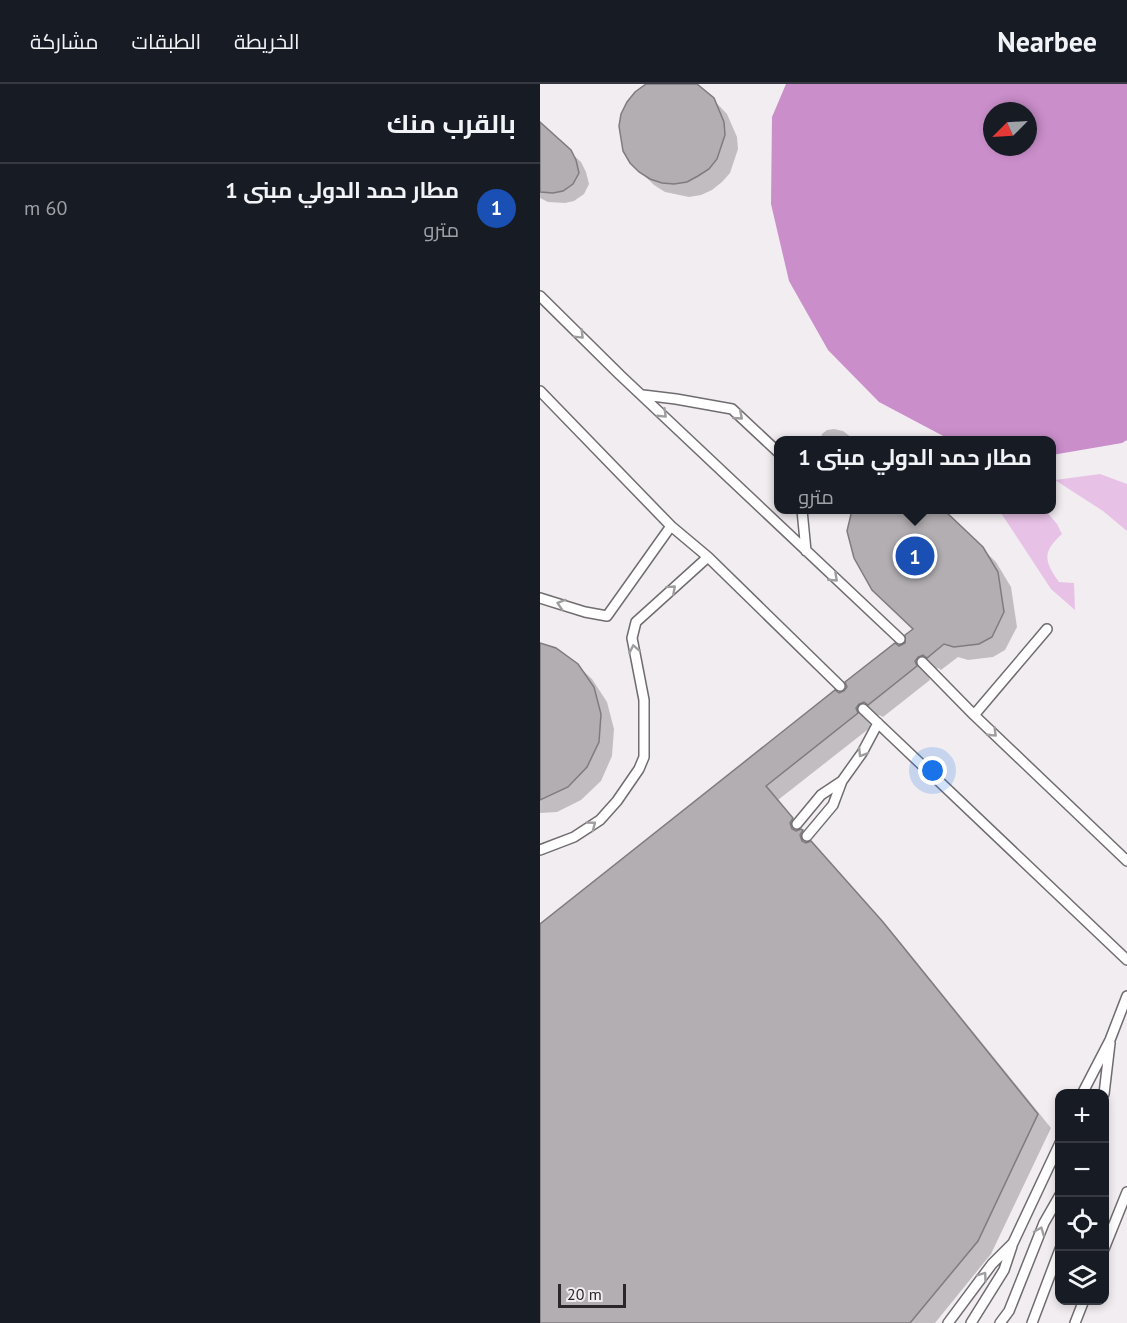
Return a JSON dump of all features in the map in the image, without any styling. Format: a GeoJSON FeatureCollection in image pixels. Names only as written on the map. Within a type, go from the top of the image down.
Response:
{"type":"FeatureCollection","features":[{"type":"Feature","properties":{"kind":"lane"},"geometry":{"type":"LineString","coordinates":[[540,296],[620,375],[900,639]]}},
{"type":"Feature","properties":{"kind":"lane"},"geometry":{"type":"LineString","coordinates":[[540,391],[671,526],[708,557],[840,686]]}},
{"type":"Feature","properties":{"kind":"lane"},"geometry":{"type":"LineString","coordinates":[[643,395],[732,409],[774,448]]}},
{"type":"Feature","properties":{"kind":"lane"},"geometry":{"type":"LineString","coordinates":[[802,514],[806,551]]}},
{"type":"Feature","properties":{"kind":"lane"},"geometry":{"type":"LineString","coordinates":[[540,597],[585,612],[607,616],[671,526]]}},
{"type":"Feature","properties":{"kind":"lane"},"geometry":{"type":"LineString","coordinates":[[540,850],[574,837],[600,820],[617,801],[639,769],[644,758],[644,700],[632,638],[636,622],[708,557]]}},
{"type":"Feature","properties":{"kind":"lane"},"geometry":{"type":"LineString","coordinates":[[974,715],[1047,629]]}},
{"type":"Feature","properties":{"kind":"lane"},"geometry":{"type":"LineString","coordinates":[[922,662],[974,715],[1127,861]]}},
{"type":"Feature","properties":{"kind":"lane"},"geometry":{"type":"LineString","coordinates":[[863,709],[1127,960]]}},
{"type":"Feature","properties":{"kind":"lane"},"geometry":{"type":"LineString","coordinates":[[807,836],[832,805],[842,781],[862,753],[878,723]]}},
{"type":"Feature","properties":{"kind":"lane"},"geometry":{"type":"LineString","coordinates":[[797,824],[827,790],[842,781]]}},
{"type":"Feature","properties":{"kind":"lane"},"geometry":{"type":"LineString","coordinates":[[1085,1089],[1110,1040],[1127,996]]}},
{"type":"Feature","properties":{"kind":"lane"},"geometry":{"type":"LineString","coordinates":[[1105,1089],[1110,1040]]}},
{"type":"Feature","properties":{"kind":"lane"},"geometry":{"type":"LineString","coordinates":[[971,1323],[1004,1270],[1013,1243],[1055,1152]]}},
{"type":"Feature","properties":{"kind":"lane"},"geometry":{"type":"LineString","coordinates":[[1109,1237],[1127,1192]]}},
{"type":"Feature","properties":{"kind":"lane"},"geometry":{"type":"LineString","coordinates":[[1006,1323],[1044,1222],[1058,1197]]}},
{"type":"Feature","properties":{"kind":"lane"},"geometry":{"type":"LineString","coordinates":[[948,1323],[992,1264],[1013,1243]]}},
{"type":"Feature","properties":{"kind":"lane"},"geometry":{"type":"LineString","coordinates":[[1032,1323],[1058,1251]]}},
{"type":"Feature","properties":{"kind":"lane"},"geometry":{"type":"LineString","coordinates":[[1075,1323],[1082,1305]]}},
{"type":"Feature","properties":{"kind":"lane"},"geometry":{"type":"LineString","coordinates":[[1000,1323],[1009,1311]]}},
{"type":"Feature","properties":{"kind":"shaded area"},"geometry":{"type":"Polygon","coordinates":[[[786,84],[1127,84],[1127,440],[1122,443],[1056,454],[1056,436],[943,436],[879,402],[828,350],[789,281],[771,204],[772,117],[786,84]]]}},
{"type":"Feature","properties":{"kind":"shaded area"},"geometry":{"type":"Polygon","coordinates":[[[1100,474],[1127,484],[1127,531],[1103,511],[1056,480],[1100,474]]]}},
{"type":"Feature","properties":{"kind":"shaded area"},"geometry":{"type":"Polygon","coordinates":[[[1002,514],[1048,514],[1057,524],[1062,534],[1048,552],[1048,562],[1059,582],[1074,583],[1075,610],[1051,589],[1002,514]]]}},
{"type":"Feature","properties":{"kind":"building"},"geometry":{"type":"Polygon","coordinates":[[[646,84],[697,84],[714,98],[724,122],[725,135],[717,159],[709,169],[687,182],[674,184],[650,179],[630,163],[623,151],[619,126],[621,114],[635,92],[646,84]]]}},
{"type":"Feature","properties":{"kind":"building"},"geometry":{"type":"Polygon","coordinates":[[[540,122],[571,150],[576,160],[579,173],[573,184],[563,191],[540,192],[540,122]]]}},
{"type":"Feature","properties":{"kind":"building"},"geometry":{"type":"Polygon","coordinates":[[[851,514],[948,514],[983,547],[998,572],[1004,612],[992,637],[979,644],[954,647],[944,644],[927,658],[923,655],[918,657],[915,661],[917,666],[868,705],[864,702],[859,704],[856,708],[858,713],[766,786],[793,818],[790,823],[792,829],[803,830],[800,835],[802,841],[806,843],[811,841],[883,922],[1038,1114],[978,1241],[910,1323],[540,1323],[540,924],[835,690],[839,693],[844,691],[847,687],[845,682],[895,643],[899,646],[905,643],[905,635],[913,629],[872,590],[854,558],[847,531],[851,514]]]}},
{"type":"Feature","properties":{"kind":"building"},"geometry":{"type":"Polygon","coordinates":[[[540,643],[556,648],[578,664],[594,687],[601,714],[599,742],[587,767],[568,787],[540,800],[540,643]]]}},
{"type":"Feature","properties":{"kind":"place","name":"مطار حمد الدولي مبنى 1"},"geometry":{"type":"Point","coordinates":[915,556]}}]}
